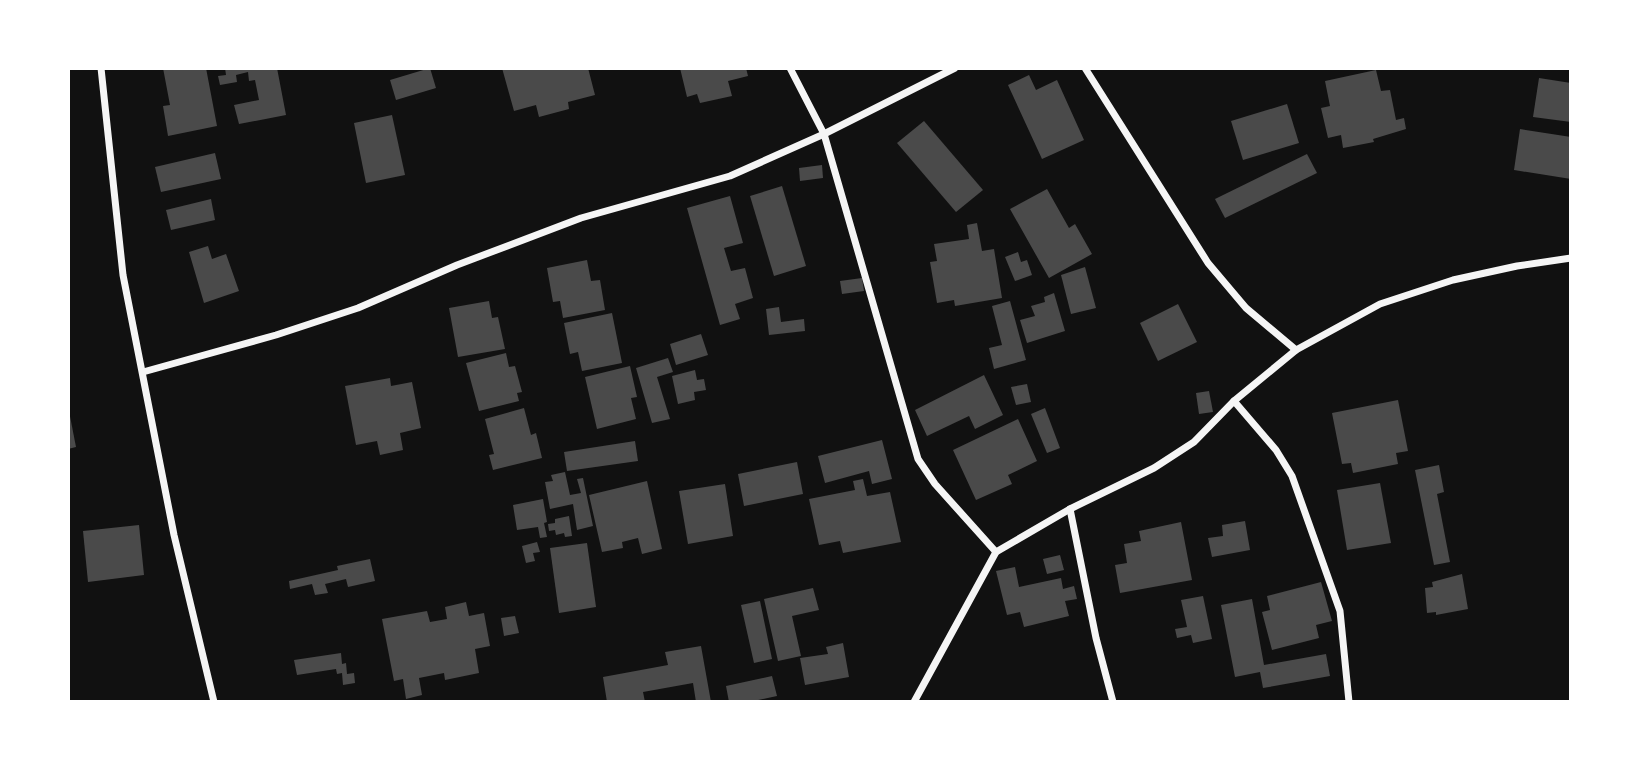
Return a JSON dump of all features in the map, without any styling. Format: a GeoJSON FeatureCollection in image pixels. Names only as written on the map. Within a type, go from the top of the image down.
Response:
{"type":"FeatureCollection","features":[{"type":"Feature","properties":{"kind":"street"},"geometry":{"type":"LineString","coordinates":[[101,68],[123,275],[174,535],[214,702]]}},
{"type":"Feature","properties":{"kind":"street"},"geometry":{"type":"LineString","coordinates":[[789,68],[824,134],[918,459],[935,484],[996,552]]}},
{"type":"Feature","properties":{"kind":"street"},"geometry":{"type":"LineString","coordinates":[[143,372],[276,335],[358,308],[457,265],[581,218],[730,176],[824,134],[955,68]]}},
{"type":"Feature","properties":{"kind":"street"},"geometry":{"type":"LineString","coordinates":[[1084,68],[1143,165],[1208,263],[1246,309],[1296,349]]}},
{"type":"Feature","properties":{"kind":"street"},"geometry":{"type":"LineString","coordinates":[[914,702],[996,552],[1070,509],[1154,468],[1194,442],[1234,401],[1296,349],[1380,304],[1453,280],[1571,258]]}},
{"type":"Feature","properties":{"kind":"street"},"geometry":{"type":"LineString","coordinates":[[1234,401],[1276,450],[1292,476],[1340,611],[1349,702]]}},
{"type":"Feature","properties":{"kind":"street"},"geometry":{"type":"LineString","coordinates":[[1070,509],[1096,638],[1113,702]]}},
{"type":"Feature","properties":{"kind":"building"},"geometry":{"type":"Polygon","coordinates":[[[163,68],[206,68],[217,126],[168,136],[163,106],[170,105],[163,68]]]}},
{"type":"Feature","properties":{"kind":"building"},"geometry":{"type":"Polygon","coordinates":[[[225,68],[277,68],[286,115],[239,124],[234,105],[259,100],[255,80],[249,81],[248,72],[236,75],[237,82],[220,85],[218,76],[226,75],[225,68]]]}},
{"type":"Feature","properties":{"kind":"building"},"geometry":{"type":"Polygon","coordinates":[[[430,68],[436,88],[396,100],[390,80],[430,68]]]}},
{"type":"Feature","properties":{"kind":"building"},"geometry":{"type":"Polygon","coordinates":[[[502,68],[588,68],[595,95],[568,102],[569,109],[539,117],[536,105],[514,111],[502,68]]]}},
{"type":"Feature","properties":{"kind":"building"},"geometry":{"type":"Polygon","coordinates":[[[680,68],[746,68],[748,76],[728,81],[732,96],[700,103],[697,94],[687,97],[680,68]]]}},
{"type":"Feature","properties":{"kind":"building"},"geometry":{"type":"Polygon","coordinates":[[[1376,70],[1381,91],[1390,90],[1396,120],[1404,118],[1406,129],[1373,139],[1374,142],[1343,148],[1341,135],[1328,138],[1321,108],[1330,106],[1325,81],[1376,70]]]}},
{"type":"Feature","properties":{"kind":"building"},"geometry":{"type":"Polygon","coordinates":[[[1029,75],[1036,90],[1057,80],[1084,140],[1042,159],[1008,85],[1029,75]]]}},
{"type":"Feature","properties":{"kind":"building"},"geometry":{"type":"Polygon","coordinates":[[[1539,78],[1571,83],[1571,122],[1533,117],[1539,78]]]}},
{"type":"Feature","properties":{"kind":"building"},"geometry":{"type":"Polygon","coordinates":[[[1287,104],[1299,143],[1243,160],[1231,121],[1287,104]]]}},
{"type":"Feature","properties":{"kind":"building"},"geometry":{"type":"Polygon","coordinates":[[[392,115],[405,175],[366,183],[354,123],[392,115]]]}},
{"type":"Feature","properties":{"kind":"building"},"geometry":{"type":"Polygon","coordinates":[[[924,121],[983,190],[956,212],[897,143],[924,121]]]}},
{"type":"Feature","properties":{"kind":"building"},"geometry":{"type":"Polygon","coordinates":[[[1520,129],[1571,137],[1571,179],[1514,170],[1520,129]]]}},
{"type":"Feature","properties":{"kind":"building"},"geometry":{"type":"Polygon","coordinates":[[[215,153],[221,179],[161,192],[155,167],[215,153]]]}},
{"type":"Feature","properties":{"kind":"building"},"geometry":{"type":"Polygon","coordinates":[[[1307,154],[1317,173],[1225,218],[1215,199],[1307,154]]]}},
{"type":"Feature","properties":{"kind":"building"},"geometry":{"type":"Polygon","coordinates":[[[822,165],[823,178],[800,181],[799,168],[822,165]]]}},
{"type":"Feature","properties":{"kind":"building"},"geometry":{"type":"Polygon","coordinates":[[[782,186],[806,266],[774,276],[750,196],[782,186]]]}},
{"type":"Feature","properties":{"kind":"building"},"geometry":{"type":"Polygon","coordinates":[[[1047,189],[1069,228],[1075,224],[1092,254],[1049,278],[1010,209],[1047,189]]]}},
{"type":"Feature","properties":{"kind":"building"},"geometry":{"type":"Polygon","coordinates":[[[730,196],[743,243],[724,248],[731,271],[745,268],[753,298],[735,304],[740,319],[720,325],[687,208],[730,196]]]}},
{"type":"Feature","properties":{"kind":"building"},"geometry":{"type":"Polygon","coordinates":[[[211,199],[215,220],[171,230],[166,210],[211,199]]]}},
{"type":"Feature","properties":{"kind":"building"},"geometry":{"type":"Polygon","coordinates":[[[977,223],[982,251],[994,249],[1002,298],[955,306],[954,300],[937,303],[930,262],[937,261],[934,244],[969,239],[967,225],[977,223]]]}},
{"type":"Feature","properties":{"kind":"building"},"geometry":{"type":"Polygon","coordinates":[[[208,246],[212,259],[226,254],[239,291],[204,303],[189,252],[208,246]]]}},
{"type":"Feature","properties":{"kind":"building"},"geometry":{"type":"Polygon","coordinates":[[[1018,252],[1021,262],[1027,260],[1032,275],[1015,281],[1005,257],[1018,252]]]}},
{"type":"Feature","properties":{"kind":"building"},"geometry":{"type":"Polygon","coordinates":[[[587,260],[591,281],[600,280],[605,310],[563,318],[560,301],[553,302],[547,268],[587,260]]]}},
{"type":"Feature","properties":{"kind":"building"},"geometry":{"type":"Polygon","coordinates":[[[1085,267],[1096,308],[1071,314],[1061,275],[1085,267]]]}},
{"type":"Feature","properties":{"kind":"building"},"geometry":{"type":"Polygon","coordinates":[[[862,278],[864,291],[842,294],[840,281],[862,278]]]}},
{"type":"Feature","properties":{"kind":"building"},"geometry":{"type":"Polygon","coordinates":[[[1054,293],[1065,331],[1027,343],[1020,320],[1035,316],[1031,306],[1045,302],[1044,297],[1054,293]]]}},
{"type":"Feature","properties":{"kind":"building"},"geometry":{"type":"Polygon","coordinates":[[[489,301],[492,318],[498,317],[505,349],[458,357],[449,308],[489,301]]]}},
{"type":"Feature","properties":{"kind":"building"},"geometry":{"type":"Polygon","coordinates":[[[1010,301],[1026,360],[994,369],[989,348],[1002,345],[992,306],[1010,301]]]}},
{"type":"Feature","properties":{"kind":"building"},"geometry":{"type":"Polygon","coordinates":[[[1178,304],[1197,342],[1158,361],[1140,323],[1178,304]]]}},
{"type":"Feature","properties":{"kind":"building"},"geometry":{"type":"Polygon","coordinates":[[[779,307],[781,322],[804,319],[805,331],[769,335],[766,309],[779,307]]]}},
{"type":"Feature","properties":{"kind":"building"},"geometry":{"type":"Polygon","coordinates":[[[612,313],[622,363],[582,371],[578,352],[570,354],[564,323],[612,313]]]}},
{"type":"Feature","properties":{"kind":"building"},"geometry":{"type":"Polygon","coordinates":[[[701,334],[708,355],[676,365],[670,344],[701,334]]]}},
{"type":"Feature","properties":{"kind":"building"},"geometry":{"type":"Polygon","coordinates":[[[506,353],[509,367],[515,366],[522,392],[517,393],[519,401],[479,411],[466,363],[506,353]]]}},
{"type":"Feature","properties":{"kind":"building"},"geometry":{"type":"Polygon","coordinates":[[[668,358],[673,372],[657,377],[670,419],[652,423],[636,368],[668,358]]]}},
{"type":"Feature","properties":{"kind":"building"},"geometry":{"type":"Polygon","coordinates":[[[630,366],[637,397],[631,398],[636,419],[597,429],[585,377],[630,366]]]}},
{"type":"Feature","properties":{"kind":"building"},"geometry":{"type":"Polygon","coordinates":[[[695,370],[697,380],[704,379],[706,390],[694,392],[695,400],[678,404],[672,376],[695,370]]]}},
{"type":"Feature","properties":{"kind":"building"},"geometry":{"type":"Polygon","coordinates":[[[984,375],[1003,415],[975,429],[969,416],[927,436],[915,410],[984,375]]]}},
{"type":"Feature","properties":{"kind":"building"},"geometry":{"type":"Polygon","coordinates":[[[390,378],[391,386],[412,382],[421,428],[400,433],[403,450],[380,455],[377,441],[356,445],[345,386],[390,378]]]}},
{"type":"Feature","properties":{"kind":"building"},"geometry":{"type":"Polygon","coordinates":[[[1027,384],[1031,402],[1016,405],[1011,387],[1027,384]]]}},
{"type":"Feature","properties":{"kind":"building"},"geometry":{"type":"Polygon","coordinates":[[[1209,391],[1213,412],[1199,414],[1196,393],[1209,391]]]}},
{"type":"Feature","properties":{"kind":"building"},"geometry":{"type":"Polygon","coordinates":[[[1398,400],[1408,451],[1396,453],[1398,464],[1353,473],[1351,463],[1342,464],[1332,413],[1398,400]]]}},
{"type":"Feature","properties":{"kind":"building"},"geometry":{"type":"Polygon","coordinates":[[[68,406],[76,447],[68,449],[68,406]]]}},
{"type":"Feature","properties":{"kind":"building"},"geometry":{"type":"Polygon","coordinates":[[[524,408],[531,435],[536,433],[542,458],[493,470],[489,455],[494,454],[485,419],[524,408]]]}},
{"type":"Feature","properties":{"kind":"building"},"geometry":{"type":"Polygon","coordinates":[[[1045,408],[1060,448],[1047,453],[1031,414],[1045,408]]]}},
{"type":"Feature","properties":{"kind":"building"},"geometry":{"type":"Polygon","coordinates":[[[1018,419],[1037,461],[1008,475],[1012,484],[976,500],[953,450],[1018,419]]]}},
{"type":"Feature","properties":{"kind":"building"},"geometry":{"type":"Polygon","coordinates":[[[882,440],[892,479],[872,484],[869,471],[825,483],[818,456],[882,440]]]}},
{"type":"Feature","properties":{"kind":"building"},"geometry":{"type":"Polygon","coordinates":[[[635,441],[638,461],[567,471],[564,452],[635,441]]]}},
{"type":"Feature","properties":{"kind":"building"},"geometry":{"type":"Polygon","coordinates":[[[797,462],[803,494],[744,506],[738,474],[797,462]]]}},
{"type":"Feature","properties":{"kind":"building"},"geometry":{"type":"Polygon","coordinates":[[[1439,465],[1444,492],[1437,494],[1450,562],[1434,565],[1415,470],[1439,465]]]}},
{"type":"Feature","properties":{"kind":"building"},"geometry":{"type":"Polygon","coordinates":[[[565,472],[570,495],[581,493],[577,479],[583,478],[593,526],[577,530],[573,504],[550,509],[545,482],[553,481],[551,475],[565,472]]]}},
{"type":"Feature","properties":{"kind":"building"},"geometry":{"type":"Polygon","coordinates":[[[863,479],[867,496],[890,492],[901,542],[843,553],[840,541],[819,545],[809,499],[855,490],[853,481],[863,479]]]}},
{"type":"Feature","properties":{"kind":"building"},"geometry":{"type":"Polygon","coordinates":[[[647,481],[662,549],[642,554],[638,538],[622,542],[623,548],[602,552],[589,495],[647,481]]]}},
{"type":"Feature","properties":{"kind":"building"},"geometry":{"type":"Polygon","coordinates":[[[1380,483],[1391,543],[1347,550],[1337,490],[1380,483]]]}},
{"type":"Feature","properties":{"kind":"building"},"geometry":{"type":"Polygon","coordinates":[[[725,484],[733,536],[688,544],[679,491],[725,484]]]}},
{"type":"Feature","properties":{"kind":"building"},"geometry":{"type":"Polygon","coordinates":[[[543,499],[547,537],[540,538],[538,527],[517,530],[513,505],[543,499]]]}},
{"type":"Feature","properties":{"kind":"building"},"geometry":{"type":"Polygon","coordinates":[[[569,516],[572,536],[565,537],[564,533],[556,535],[555,530],[549,531],[548,524],[555,523],[555,519],[569,516]]]}},
{"type":"Feature","properties":{"kind":"building"},"geometry":{"type":"Polygon","coordinates":[[[1245,521],[1250,550],[1212,557],[1208,538],[1223,536],[1222,525],[1245,521]]]}},
{"type":"Feature","properties":{"kind":"building"},"geometry":{"type":"Polygon","coordinates":[[[1181,522],[1192,580],[1120,593],[1115,565],[1127,563],[1124,544],[1141,541],[1139,531],[1181,522]]]}},
{"type":"Feature","properties":{"kind":"building"},"geometry":{"type":"Polygon","coordinates":[[[139,525],[144,575],[88,582],[83,531],[139,525]]]}},
{"type":"Feature","properties":{"kind":"building"},"geometry":{"type":"Polygon","coordinates":[[[537,542],[540,552],[533,553],[535,561],[526,563],[522,546],[537,542]]]}},
{"type":"Feature","properties":{"kind":"building"},"geometry":{"type":"Polygon","coordinates":[[[587,543],[596,607],[559,613],[550,548],[587,543]]]}},
{"type":"Feature","properties":{"kind":"building"},"geometry":{"type":"Polygon","coordinates":[[[1060,555],[1064,570],[1047,574],[1043,559],[1060,555]]]}},
{"type":"Feature","properties":{"kind":"building"},"geometry":{"type":"Polygon","coordinates":[[[370,559],[375,581],[348,587],[346,579],[325,584],[328,593],[315,595],[312,584],[290,589],[289,581],[338,570],[337,566],[370,559]]]}},
{"type":"Feature","properties":{"kind":"building"},"geometry":{"type":"Polygon","coordinates":[[[1015,567],[1019,587],[1061,578],[1063,589],[1074,586],[1077,599],[1065,601],[1069,616],[1024,627],[1020,612],[1007,615],[996,571],[1015,567]]]}},
{"type":"Feature","properties":{"kind":"building"},"geometry":{"type":"Polygon","coordinates":[[[1462,574],[1468,609],[1436,615],[1436,612],[1427,613],[1425,588],[1433,587],[1432,582],[1462,574]]]}},
{"type":"Feature","properties":{"kind":"building"},"geometry":{"type":"Polygon","coordinates":[[[1321,582],[1332,621],[1316,625],[1319,638],[1272,650],[1262,612],[1270,610],[1267,596],[1321,582]]]}},
{"type":"Feature","properties":{"kind":"building"},"geometry":{"type":"Polygon","coordinates":[[[813,588],[819,610],[792,616],[801,656],[778,661],[764,599],[813,588]]]}},
{"type":"Feature","properties":{"kind":"building"},"geometry":{"type":"Polygon","coordinates":[[[1203,596],[1212,639],[1193,643],[1191,635],[1177,638],[1175,629],[1187,627],[1181,600],[1203,596]]]}},
{"type":"Feature","properties":{"kind":"building"},"geometry":{"type":"Polygon","coordinates":[[[1252,599],[1264,665],[1326,654],[1330,676],[1263,688],[1260,672],[1235,677],[1221,605],[1252,599]]]}},
{"type":"Feature","properties":{"kind":"building"},"geometry":{"type":"Polygon","coordinates":[[[760,601],[772,659],[754,663],[741,605],[760,601]]]}},
{"type":"Feature","properties":{"kind":"building"},"geometry":{"type":"Polygon","coordinates":[[[466,602],[469,616],[484,613],[490,646],[475,649],[479,673],[445,680],[444,673],[419,678],[422,695],[406,699],[403,679],[394,681],[382,619],[427,611],[430,622],[447,619],[445,607],[466,602]]]}},
{"type":"Feature","properties":{"kind":"building"},"geometry":{"type":"Polygon","coordinates":[[[515,616],[519,633],[504,636],[501,618],[515,616]]]}},
{"type":"Feature","properties":{"kind":"building"},"geometry":{"type":"Polygon","coordinates":[[[843,643],[849,677],[805,685],[800,658],[828,654],[826,647],[843,643]]]}},
{"type":"Feature","properties":{"kind":"building"},"geometry":{"type":"Polygon","coordinates":[[[701,646],[711,702],[696,702],[693,683],[643,692],[645,702],[607,702],[603,677],[668,665],[665,652],[701,646]]]}},
{"type":"Feature","properties":{"kind":"building"},"geometry":{"type":"Polygon","coordinates":[[[341,653],[342,664],[346,663],[347,674],[354,673],[355,683],[343,685],[342,673],[337,674],[336,669],[297,675],[294,660],[341,653]]]}},
{"type":"Feature","properties":{"kind":"building"},"geometry":{"type":"Polygon","coordinates":[[[772,676],[777,696],[749,702],[729,702],[726,686],[772,676]]]}}]}
